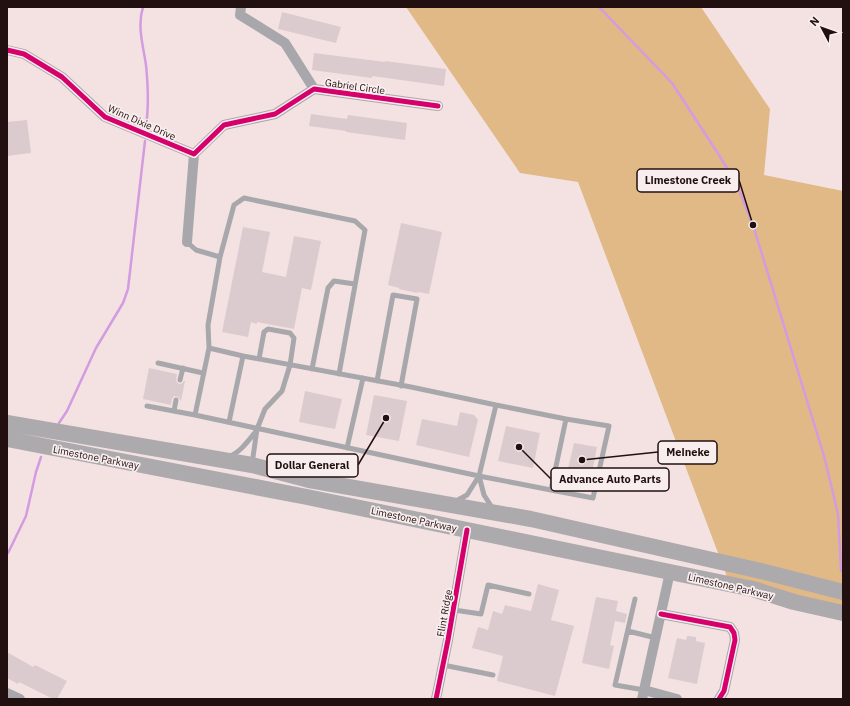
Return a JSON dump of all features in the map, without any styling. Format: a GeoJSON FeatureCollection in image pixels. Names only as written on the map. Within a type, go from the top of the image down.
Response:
{"type":"FeatureCollection","features":[{"type":"Feature","properties":{"kind":"main road","name":"Limestone Parkway"},"geometry":{"type":"LineString","coordinates":[[7,423],[220,459],[252,465],[309,480],[531,519],[765,572],[843,592]]}},
{"type":"Feature","properties":{"kind":"main road","name":"Limestone Parkway"},"geometry":{"type":"LineString","coordinates":[[7,439],[467,530],[753,589],[794,602],[843,613]]}},
{"type":"Feature","properties":{"kind":"main road"},"geometry":{"type":"LineString","coordinates":[[247,486],[252,465]]}},
{"type":"Feature","properties":{"kind":"main road"},"geometry":{"type":"LineString","coordinates":[[670,572],[675,551]]}},
{"type":"Feature","properties":{"kind":"street","name":"Gabriel Circle"},"geometry":{"type":"LineString","coordinates":[[241,7],[240,15],[285,43],[314,89]]}},
{"type":"Feature","properties":{"kind":"street","name":"Winn Dixie Drive"},"geometry":{"type":"LineString","coordinates":[[7,50],[24,54],[62,77],[105,117],[194,154]]}},
{"type":"Feature","properties":{"kind":"street","name":"Gabriel Circle"},"geometry":{"type":"LineString","coordinates":[[194,154],[224,124],[275,114],[314,89],[438,106]]}},
{"type":"Feature","properties":{"kind":"street"},"geometry":{"type":"LineString","coordinates":[[187,242],[194,154]]}},
{"type":"Feature","properties":{"kind":"street","name":"Flint Ridge"},"geometry":{"type":"LineString","coordinates":[[436,699],[454,610],[467,530]]}},
{"type":"Feature","properties":{"kind":"street"},"geometry":{"type":"LineString","coordinates":[[670,572],[643,694],[677,699]]}},
{"type":"Feature","properties":{"kind":"street"},"geometry":{"type":"LineString","coordinates":[[661,614],[730,627],[734,633],[735,640],[724,691],[719,699]]}},
{"type":"Feature","properties":{"kind":"street"},"geometry":{"type":"LineString","coordinates":[[7,693],[20,699]]}},
{"type":"Feature","properties":{"kind":"lane"},"geometry":{"type":"LineString","coordinates":[[195,415],[209,348],[208,325],[220,257],[234,205],[244,198],[354,221],[365,230],[339,374]]}},
{"type":"Feature","properties":{"kind":"lane"},"geometry":{"type":"LineString","coordinates":[[187,242],[196,250],[220,257]]}},
{"type":"Feature","properties":{"kind":"lane"},"geometry":{"type":"LineString","coordinates":[[312,369],[328,288],[334,281],[355,284]]}},
{"type":"Feature","properties":{"kind":"lane"},"geometry":{"type":"LineString","coordinates":[[377,381],[393,295],[417,299],[401,386]]}},
{"type":"Feature","properties":{"kind":"lane"},"geometry":{"type":"LineString","coordinates":[[252,465],[257,429],[265,409],[282,391],[290,365],[294,338],[290,333],[268,328],[264,332],[259,359]]}},
{"type":"Feature","properties":{"kind":"lane"},"geometry":{"type":"LineString","coordinates":[[147,406],[229,422],[479,476],[593,498],[609,426],[566,419],[363,378],[243,356],[209,348]]}},
{"type":"Feature","properties":{"kind":"lane"},"geometry":{"type":"LineString","coordinates":[[229,422],[243,356]]}},
{"type":"Feature","properties":{"kind":"lane"},"geometry":{"type":"LineString","coordinates":[[158,363],[204,373]]}},
{"type":"Feature","properties":{"kind":"lane"},"geometry":{"type":"LineString","coordinates":[[180,380],[183,368]]}},
{"type":"Feature","properties":{"kind":"lane"},"geometry":{"type":"LineString","coordinates":[[347,448],[363,378]]}},
{"type":"Feature","properties":{"kind":"lane"},"geometry":{"type":"LineString","coordinates":[[174,411],[176,400]]}},
{"type":"Feature","properties":{"kind":"lane"},"geometry":{"type":"LineString","coordinates":[[449,504],[467,495],[479,476],[496,405]]}},
{"type":"Feature","properties":{"kind":"lane"},"geometry":{"type":"LineString","coordinates":[[551,490],[566,419]]}},
{"type":"Feature","properties":{"kind":"lane"},"geometry":{"type":"LineString","coordinates":[[220,459],[231,456],[246,444],[257,429]]}},
{"type":"Feature","properties":{"kind":"lane"},"geometry":{"type":"LineString","coordinates":[[479,476],[484,496],[496,513]]}},
{"type":"Feature","properties":{"kind":"lane"},"geometry":{"type":"LineString","coordinates":[[454,610],[481,614],[488,585],[529,594]]}},
{"type":"Feature","properties":{"kind":"lane"},"geometry":{"type":"LineString","coordinates":[[635,599],[615,685],[643,694]]}},
{"type":"Feature","properties":{"kind":"lane"},"geometry":{"type":"LineString","coordinates":[[628,631],[656,638]]}},
{"type":"Feature","properties":{"kind":"lane"},"geometry":{"type":"LineString","coordinates":[[443,665],[493,675]]}},
{"type":"Feature","properties":{"kind":"shaded area"},"geometry":{"type":"Polygon","coordinates":[[[406,7],[701,7],[770,109],[764,175],[843,191],[843,606],[729,582],[578,182],[520,173],[406,7]]]}},
{"type":"Feature","properties":{"kind":"building"},"geometry":{"type":"Polygon","coordinates":[[[282,12],[341,27],[336,43],[278,29],[282,12]]]}},
{"type":"Feature","properties":{"kind":"building"},"geometry":{"type":"Polygon","coordinates":[[[314,53],[446,69],[444,86],[372,76],[372,78],[312,70],[314,53]]]}},
{"type":"Feature","properties":{"kind":"building"},"geometry":{"type":"Polygon","coordinates":[[[311,114],[347,119],[348,115],[407,123],[405,140],[309,126],[311,114]]]}},
{"type":"Feature","properties":{"kind":"building"},"geometry":{"type":"Polygon","coordinates":[[[27,120],[31,153],[7,156],[7,122],[27,120]]]}},
{"type":"Feature","properties":{"kind":"building"},"geometry":{"type":"Polygon","coordinates":[[[401,223],[442,232],[429,294],[417,293],[388,285],[401,223]]]}},
{"type":"Feature","properties":{"kind":"building"},"geometry":{"type":"Polygon","coordinates":[[[243,227],[270,232],[262,272],[286,277],[294,236],[321,241],[311,290],[302,288],[294,329],[251,322],[248,337],[222,332],[243,227]]]}},
{"type":"Feature","properties":{"kind":"building"},"geometry":{"type":"Polygon","coordinates":[[[149,368],[177,374],[176,381],[179,384],[185,381],[181,401],[178,397],[174,396],[171,405],[143,399],[149,368]]]}},
{"type":"Feature","properties":{"kind":"building"},"geometry":{"type":"Polygon","coordinates":[[[305,391],[342,399],[335,429],[299,422],[305,391]]]}},
{"type":"Feature","properties":{"kind":"building"},"geometry":{"type":"Polygon","coordinates":[[[374,395],[407,401],[399,441],[366,435],[374,395]]]}},
{"type":"Feature","properties":{"kind":"building"},"geometry":{"type":"Polygon","coordinates":[[[460,412],[474,415],[478,420],[469,457],[416,445],[422,419],[457,426],[460,412]]]}},
{"type":"Feature","properties":{"kind":"building"},"geometry":{"type":"Polygon","coordinates":[[[506,426],[540,433],[533,468],[498,461],[506,426]]]}},
{"type":"Feature","properties":{"kind":"building"},"geometry":{"type":"Polygon","coordinates":[[[574,443],[597,447],[591,478],[567,473],[574,443]]]}},
{"type":"Feature","properties":{"kind":"building"},"geometry":{"type":"Polygon","coordinates":[[[538,584],[559,590],[551,620],[574,626],[555,696],[497,681],[503,656],[472,648],[478,627],[488,630],[493,611],[502,614],[505,605],[531,611],[538,584]]]}},
{"type":"Feature","properties":{"kind":"building"},"geometry":{"type":"Polygon","coordinates":[[[596,597],[618,601],[616,611],[627,614],[625,623],[615,621],[610,645],[614,646],[609,669],[582,663],[596,597]]]}},
{"type":"Feature","properties":{"kind":"building"},"geometry":{"type":"Polygon","coordinates":[[[687,636],[696,637],[696,641],[705,643],[697,684],[668,678],[677,638],[686,640],[687,636]]]}},
{"type":"Feature","properties":{"kind":"building"},"geometry":{"type":"Polygon","coordinates":[[[7,652],[33,667],[35,665],[67,681],[57,699],[53,699],[19,682],[18,684],[7,678],[7,652]]]}},
{"type":"Feature","properties":{"kind":"waterway"},"geometry":{"type":"LineString","coordinates":[[143,7],[141,14],[141,28],[146,65],[148,103],[146,126]]}},
{"type":"Feature","properties":{"kind":"waterway"},"geometry":{"type":"LineString","coordinates":[[599,7],[672,83],[736,183],[753,225],[824,456],[838,514],[841,571]]}},
{"type":"Feature","properties":{"kind":"waterway"},"geometry":{"type":"LineString","coordinates":[[59,423],[67,411],[96,348],[123,303],[128,289],[145,141]]}},
{"type":"Feature","properties":{"kind":"waterway"},"geometry":{"type":"LineString","coordinates":[[7,554],[26,516],[41,457]]}},
{"type":"Feature","properties":{"kind":"cycle path"},"geometry":{"type":"LineString","coordinates":[[7,50],[24,54],[62,77],[105,117],[194,154],[224,125],[275,114],[314,89],[438,106]]}},
{"type":"Feature","properties":{"kind":"cycle path"},"geometry":{"type":"LineString","coordinates":[[436,699],[467,530]]}},
{"type":"Feature","properties":{"kind":"cycle path"},"geometry":{"type":"LineString","coordinates":[[661,614],[730,627],[734,633],[735,640],[724,691],[719,699]]}},
{"type":"Feature","properties":{"kind":"place","name":"Limestone Creek"},"geometry":{"type":"Point","coordinates":[753,225]}},
{"type":"Feature","properties":{"kind":"place","name":"Dollar General"},"geometry":{"type":"Point","coordinates":[386,418]}},
{"type":"Feature","properties":{"kind":"place","name":"Advance Auto Parts"},"geometry":{"type":"Point","coordinates":[519,447]}},
{"type":"Feature","properties":{"kind":"place","name":"Meineke"},"geometry":{"type":"Point","coordinates":[582,460]}}]}
